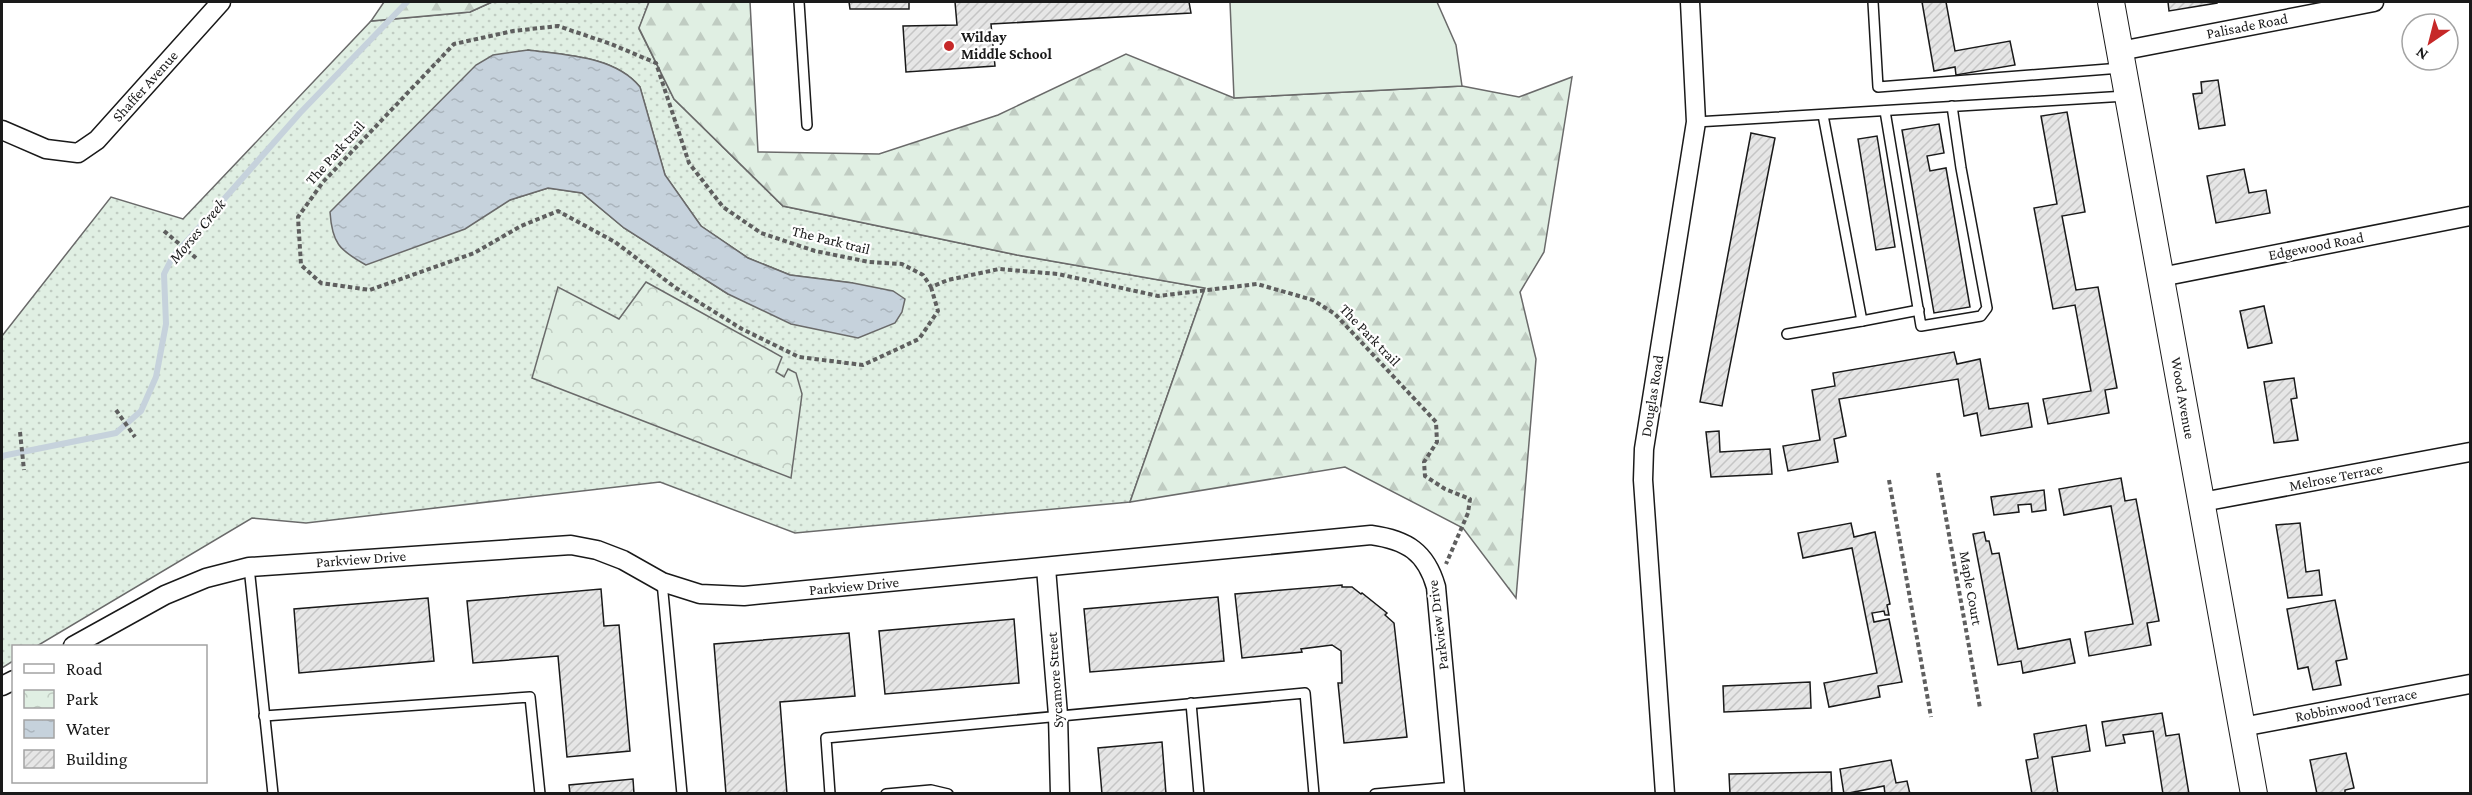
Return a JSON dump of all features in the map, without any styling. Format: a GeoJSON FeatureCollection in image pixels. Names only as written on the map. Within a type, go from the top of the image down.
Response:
{"type":"FeatureCollection","features":[{"type":"Feature","properties":{"kind":"main road","name":"Wood Avenue"},"geometry":{"type":"LineString","coordinates":[[2112,2],[2254,794]]}},
{"type":"Feature","properties":{"kind":"street","name":"Shaffer Avenue"},"geometry":{"type":"LineString","coordinates":[[2,130],[46,149],[78,153],[96,140],[220,2]]}},
{"type":"Feature","properties":{"kind":"street","name":"Douglas Road"},"geometry":{"type":"LineString","coordinates":[[1665,794],[1643,480],[1644,449],[1696,122],[1690,2]]}},
{"type":"Feature","properties":{"kind":"street","name":"Palisade Road"},"geometry":{"type":"LineString","coordinates":[[2122,59],[2374,2]]}},
{"type":"Feature","properties":{"kind":"street","name":"Edgewood Road"},"geometry":{"type":"LineString","coordinates":[[2161,277],[2470,216]]}},
{"type":"Feature","properties":{"kind":"street","name":"Melrose Terrace"},"geometry":{"type":"LineString","coordinates":[[2202,502],[2470,452]]}},
{"type":"Feature","properties":{"kind":"street","name":"Parkview Drive"},"geometry":{"type":"LineString","coordinates":[[75,645],[165,595],[206,578],[249,567],[571,545],[597,550],[623,560],[662,582],[700,594],[744,596],[1371,535],[1393,538],[1416,552],[1430,567],[1436,587],[1455,790]]}},
{"type":"Feature","properties":{"kind":"street","name":"Sycamore Street"},"geometry":{"type":"LineString","coordinates":[[1046,568],[1058,715],[1060,794]]}},
{"type":"Feature","properties":{"kind":"street","name":"Robbinwood Terrace"},"geometry":{"type":"LineString","coordinates":[[2242,727],[2470,684]]}},
{"type":"Feature","properties":{"kind":"lane"},"geometry":{"type":"LineString","coordinates":[[799,2],[807,124]]}},
{"type":"Feature","properties":{"kind":"lane"},"geometry":{"type":"LineString","coordinates":[[1873,2],[1878,87],[2122,59]]}},
{"type":"Feature","properties":{"kind":"lane"},"geometry":{"type":"LineString","coordinates":[[1696,122],[2128,96]]}},
{"type":"Feature","properties":{"kind":"lane"},"geometry":{"type":"LineString","coordinates":[[1885,111],[1921,326],[1981,316],[1987,308],[1952,106]]}},
{"type":"Feature","properties":{"kind":"lane"},"geometry":{"type":"LineString","coordinates":[[1823,115],[1862,321]]}},
{"type":"Feature","properties":{"kind":"lane"},"geometry":{"type":"LineString","coordinates":[[1787,334],[1919,310]]}},
{"type":"Feature","properties":{"kind":"lane"},"geometry":{"type":"LineString","coordinates":[[249,567],[273,794]]}},
{"type":"Feature","properties":{"kind":"lane"},"geometry":{"type":"LineString","coordinates":[[662,582],[682,794]]}},
{"type":"Feature","properties":{"kind":"lane"},"geometry":{"type":"LineString","coordinates":[[830,794],[826,738],[1305,693],[1314,794]]}},
{"type":"Feature","properties":{"kind":"lane"},"geometry":{"type":"LineString","coordinates":[[264,716],[530,697],[540,794]]}},
{"type":"Feature","properties":{"kind":"lane"},"geometry":{"type":"LineString","coordinates":[[1191,704],[1199,794]]}},
{"type":"Feature","properties":{"kind":"lane"},"geometry":{"type":"LineString","coordinates":[[886,794],[931,790],[948,794]]}},
{"type":"Feature","properties":{"kind":"lane"},"geometry":{"type":"LineString","coordinates":[[1375,794],[1455,790]]}},
{"type":"Feature","properties":{"kind":"path","name":"The Park trail"},"geometry":{"type":"LineString","coordinates":[[558,26],[656,63],[688,163],[723,207],[761,233],[815,251],[868,262],[902,264],[923,275],[931,287],[938,311],[919,339],[863,365],[799,357],[742,330],[676,288],[615,242],[558,211],[521,226],[474,253],[370,290],[321,283],[301,264],[298,217],[322,182],[454,44],[558,26]]}},
{"type":"Feature","properties":{"kind":"path"},"geometry":{"type":"LineString","coordinates":[[164,231],[196,258]]}},
{"type":"Feature","properties":{"kind":"path","name":"The Park trail"},"geometry":{"type":"LineString","coordinates":[[931,287],[948,280],[999,269],[1058,274],[1158,296],[1257,284],[1313,300],[1335,314],[1436,422],[1437,442],[1424,462],[1425,476],[1445,489],[1470,499],[1468,513],[1436,587]]}},
{"type":"Feature","properties":{"kind":"path"},"geometry":{"type":"LineString","coordinates":[[116,410],[135,437]]}},
{"type":"Feature","properties":{"kind":"path"},"geometry":{"type":"LineString","coordinates":[[20,432],[24,470]]}},
{"type":"Feature","properties":{"kind":"path","name":"Maple Court"},"geometry":{"type":"LineString","coordinates":[[1938,472],[1980,708]]}},
{"type":"Feature","properties":{"kind":"path"},"geometry":{"type":"LineString","coordinates":[[1889,480],[1931,717]]}},
{"type":"Feature","properties":{"kind":"green space"},"geometry":{"type":"Polygon","coordinates":[[[384,2],[492,2],[470,12],[371,21],[384,2]]]}},
{"type":"Feature","properties":{"kind":"green space"},"geometry":{"type":"Polygon","coordinates":[[[492,2],[649,2],[639,29],[674,99],[783,206],[1017,255],[1205,288],[1130,502],[795,533],[660,482],[306,523],[252,518],[39,645],[12,645],[12,662],[2,668],[2,336],[111,197],[183,219],[371,21],[470,12],[492,2]],[[528,50],[510,200],[548,188],[582,193],[624,228],[728,294],[853,283],[790,275],[748,258],[701,226],[665,175],[640,87],[617,69],[573,56],[528,50]]]}},
{"type":"Feature","properties":{"kind":"green space"},"geometry":{"type":"Polygon","coordinates":[[[649,2],[750,2],[758,152],[879,154],[998,115],[1126,54],[1234,98],[1462,86],[1519,97],[1572,77],[1544,252],[1520,292],[1536,359],[1516,598],[1463,528],[1345,467],[1130,502],[1205,288],[1017,255],[783,206],[674,99],[639,28],[649,2]]]}},
{"type":"Feature","properties":{"kind":"green space"},"geometry":{"type":"Polygon","coordinates":[[[1230,2],[1437,2],[1456,45],[1462,86],[1234,98],[1230,2]]]}},
{"type":"Feature","properties":{"kind":"green space"},"geometry":{"type":"Polygon","coordinates":[[[646,282],[782,357],[776,372],[784,377],[788,369],[796,373],[802,394],[791,478],[532,378],[558,287],[619,319],[646,282]]]}},
{"type":"Feature","properties":{"kind":"water"},"geometry":{"type":"Polygon","coordinates":[[[528,50],[588,59],[617,69],[630,77],[640,87],[665,175],[701,226],[748,258],[790,275],[893,291],[905,299],[902,312],[895,323],[858,338],[791,324],[728,294],[624,228],[582,193],[548,188],[510,200],[465,229],[366,265],[343,250],[335,238],[330,212],[476,65],[493,55],[528,50]]]}},
{"type":"Feature","properties":{"kind":"building"},"geometry":{"type":"Polygon","coordinates":[[[849,2],[909,2],[909,9],[850,9],[849,2]]]}},
{"type":"Feature","properties":{"kind":"building","name":"Wilday Middle School"},"geometry":{"type":"Polygon","coordinates":[[[955,2],[1189,2],[1191,13],[991,24],[995,66],[906,72],[903,26],[957,25],[955,2]]]}},
{"type":"Feature","properties":{"kind":"building"},"geometry":{"type":"Polygon","coordinates":[[[1922,2],[1946,2],[1955,51],[2010,41],[2015,65],[1956,75],[1955,67],[1934,71],[1922,2]]]}},
{"type":"Feature","properties":{"kind":"building"},"geometry":{"type":"Polygon","coordinates":[[[2168,2],[2217,2],[2217,3],[2169,11],[2168,2]]]}},
{"type":"Feature","properties":{"kind":"building"},"geometry":{"type":"Polygon","coordinates":[[[2218,80],[2225,125],[2199,129],[2193,94],[2202,93],[2201,82],[2218,80]]]}},
{"type":"Feature","properties":{"kind":"building"},"geometry":{"type":"Polygon","coordinates":[[[2067,112],[2085,212],[2062,216],[2076,290],[2098,287],[2117,388],[2105,390],[2109,413],[2048,424],[2043,399],[2091,391],[2075,305],[2053,309],[2034,208],[2057,204],[2041,116],[2067,112]]]}},
{"type":"Feature","properties":{"kind":"building"},"geometry":{"type":"Polygon","coordinates":[[[1939,124],[1944,153],[1927,156],[1930,171],[1946,168],[1970,307],[1934,313],[1902,130],[1939,124]]]}},
{"type":"Feature","properties":{"kind":"building"},"geometry":{"type":"Polygon","coordinates":[[[1751,133],[1775,138],[1722,406],[1700,402],[1751,133]]]}},
{"type":"Feature","properties":{"kind":"building"},"geometry":{"type":"Polygon","coordinates":[[[1877,136],[1895,247],[1876,250],[1858,139],[1877,136]]]}},
{"type":"Feature","properties":{"kind":"building"},"geometry":{"type":"Polygon","coordinates":[[[2244,169],[2249,193],[2266,190],[2270,213],[2216,223],[2207,176],[2244,169]]]}},
{"type":"Feature","properties":{"kind":"building"},"geometry":{"type":"Polygon","coordinates":[[[2264,306],[2272,343],[2248,348],[2240,311],[2264,306]]]}},
{"type":"Feature","properties":{"kind":"building"},"geometry":{"type":"Polygon","coordinates":[[[1954,352],[1957,364],[1980,359],[1989,409],[2028,403],[2032,427],[1981,436],[1977,413],[1964,416],[1958,379],[1839,399],[1846,436],[1834,439],[1838,462],[1788,471],[1783,446],[1820,440],[1812,390],[1835,386],[1833,373],[1954,352]]]}},
{"type":"Feature","properties":{"kind":"building"},"geometry":{"type":"Polygon","coordinates":[[[2294,378],[2297,398],[2291,399],[2298,440],[2274,443],[2264,382],[2294,378]]]}},
{"type":"Feature","properties":{"kind":"building"},"geometry":{"type":"Polygon","coordinates":[[[1719,431],[1720,452],[1770,449],[1772,474],[1711,477],[1706,432],[1719,431]]]}},
{"type":"Feature","properties":{"kind":"building"},"geometry":{"type":"Polygon","coordinates":[[[2121,478],[2125,501],[2136,499],[2159,621],[2147,623],[2151,645],[2089,656],[2085,632],[2133,624],[2111,506],[2064,515],[2059,489],[2121,478]]]}},
{"type":"Feature","properties":{"kind":"building"},"geometry":{"type":"Polygon","coordinates":[[[2044,490],[2046,510],[2032,512],[2031,504],[2018,505],[2019,512],[1994,515],[1991,497],[2044,490]]]}},
{"type":"Feature","properties":{"kind":"building"},"geometry":{"type":"Polygon","coordinates":[[[1851,523],[1854,537],[1875,532],[1890,604],[1887,605],[1889,615],[1885,615],[1884,611],[1872,613],[1874,622],[1889,619],[1902,682],[1878,686],[1880,697],[1829,707],[1824,683],[1877,673],[1852,548],[1803,558],[1798,533],[1851,523]]]}},
{"type":"Feature","properties":{"kind":"building"},"geometry":{"type":"Polygon","coordinates":[[[2300,523],[2306,572],[2319,570],[2322,595],[2288,598],[2276,525],[2300,523]]]}},
{"type":"Feature","properties":{"kind":"building"},"geometry":{"type":"Polygon","coordinates":[[[1984,532],[1992,554],[1999,553],[2018,649],[2070,639],[2075,663],[2023,673],[2021,661],[1998,665],[1973,534],[1984,532]]]}},
{"type":"Feature","properties":{"kind":"building"},"geometry":{"type":"Polygon","coordinates":[[[1342,585],[1342,587],[1352,587],[1362,593],[1387,613],[1385,615],[1394,623],[1407,737],[1344,743],[1338,683],[1342,683],[1341,651],[1332,645],[1301,649],[1302,652],[1242,658],[1235,594],[1342,585]]]}},
{"type":"Feature","properties":{"kind":"building"},"geometry":{"type":"Polygon","coordinates":[[[601,589],[604,626],[619,625],[630,751],[567,757],[558,656],[473,663],[467,601],[601,589]]]}},
{"type":"Feature","properties":{"kind":"building"},"geometry":{"type":"Polygon","coordinates":[[[1218,597],[1224,661],[1090,672],[1084,609],[1218,597]]]}},
{"type":"Feature","properties":{"kind":"building"},"geometry":{"type":"Polygon","coordinates":[[[428,598],[434,661],[299,673],[294,609],[428,598]]]}},
{"type":"Feature","properties":{"kind":"building"},"geometry":{"type":"Polygon","coordinates":[[[2335,600],[2347,659],[2336,661],[2341,685],[2313,690],[2308,667],[2298,669],[2287,609],[2335,600]]]}},
{"type":"Feature","properties":{"kind":"building"},"geometry":{"type":"Polygon","coordinates":[[[1014,619],[1019,683],[885,694],[879,631],[1014,619]]]}},
{"type":"Feature","properties":{"kind":"building"},"geometry":{"type":"Polygon","coordinates":[[[849,633],[855,696],[780,702],[787,794],[726,794],[714,644],[849,633]]]}},
{"type":"Feature","properties":{"kind":"building"},"geometry":{"type":"Polygon","coordinates":[[[1810,682],[1811,708],[1724,712],[1723,686],[1810,682]]]}},
{"type":"Feature","properties":{"kind":"building"},"geometry":{"type":"Polygon","coordinates":[[[2162,713],[2166,736],[2179,734],[2189,794],[2163,794],[2153,731],[2123,735],[2125,743],[2106,746],[2102,722],[2162,713]]]}},
{"type":"Feature","properties":{"kind":"building"},"geometry":{"type":"Polygon","coordinates":[[[2086,725],[2090,751],[2052,757],[2058,794],[2032,794],[2026,760],[2038,758],[2034,734],[2086,725]]]}},
{"type":"Feature","properties":{"kind":"building"},"geometry":{"type":"Polygon","coordinates":[[[1162,742],[1166,794],[1102,794],[1098,748],[1162,742]]]}},
{"type":"Feature","properties":{"kind":"building"},"geometry":{"type":"Polygon","coordinates":[[[2346,753],[2354,788],[2345,790],[2345,794],[2317,794],[2310,760],[2346,753]]]}},
{"type":"Feature","properties":{"kind":"building"},"geometry":{"type":"Polygon","coordinates":[[[1891,760],[1896,783],[1907,781],[1910,794],[1885,794],[1884,786],[1844,794],[1840,769],[1891,760]]]}},
{"type":"Feature","properties":{"kind":"building"},"geometry":{"type":"Polygon","coordinates":[[[1831,772],[1832,794],[1730,794],[1729,774],[1831,772]]]}},
{"type":"Feature","properties":{"kind":"building"},"geometry":{"type":"Polygon","coordinates":[[[633,779],[634,794],[570,794],[569,785],[633,779]]]}},
{"type":"Feature","properties":{"kind":"waterway","name":"Morses Creek"},"geometry":{"type":"LineString","coordinates":[[2,456],[116,433],[141,411],[156,377],[166,324],[164,274],[172,258],[300,113],[407,2]]}},
{"type":"Feature","properties":{"kind":"place","name":"Wilday Middle School"},"geometry":{"type":"Point","coordinates":[949,46]}}]}
